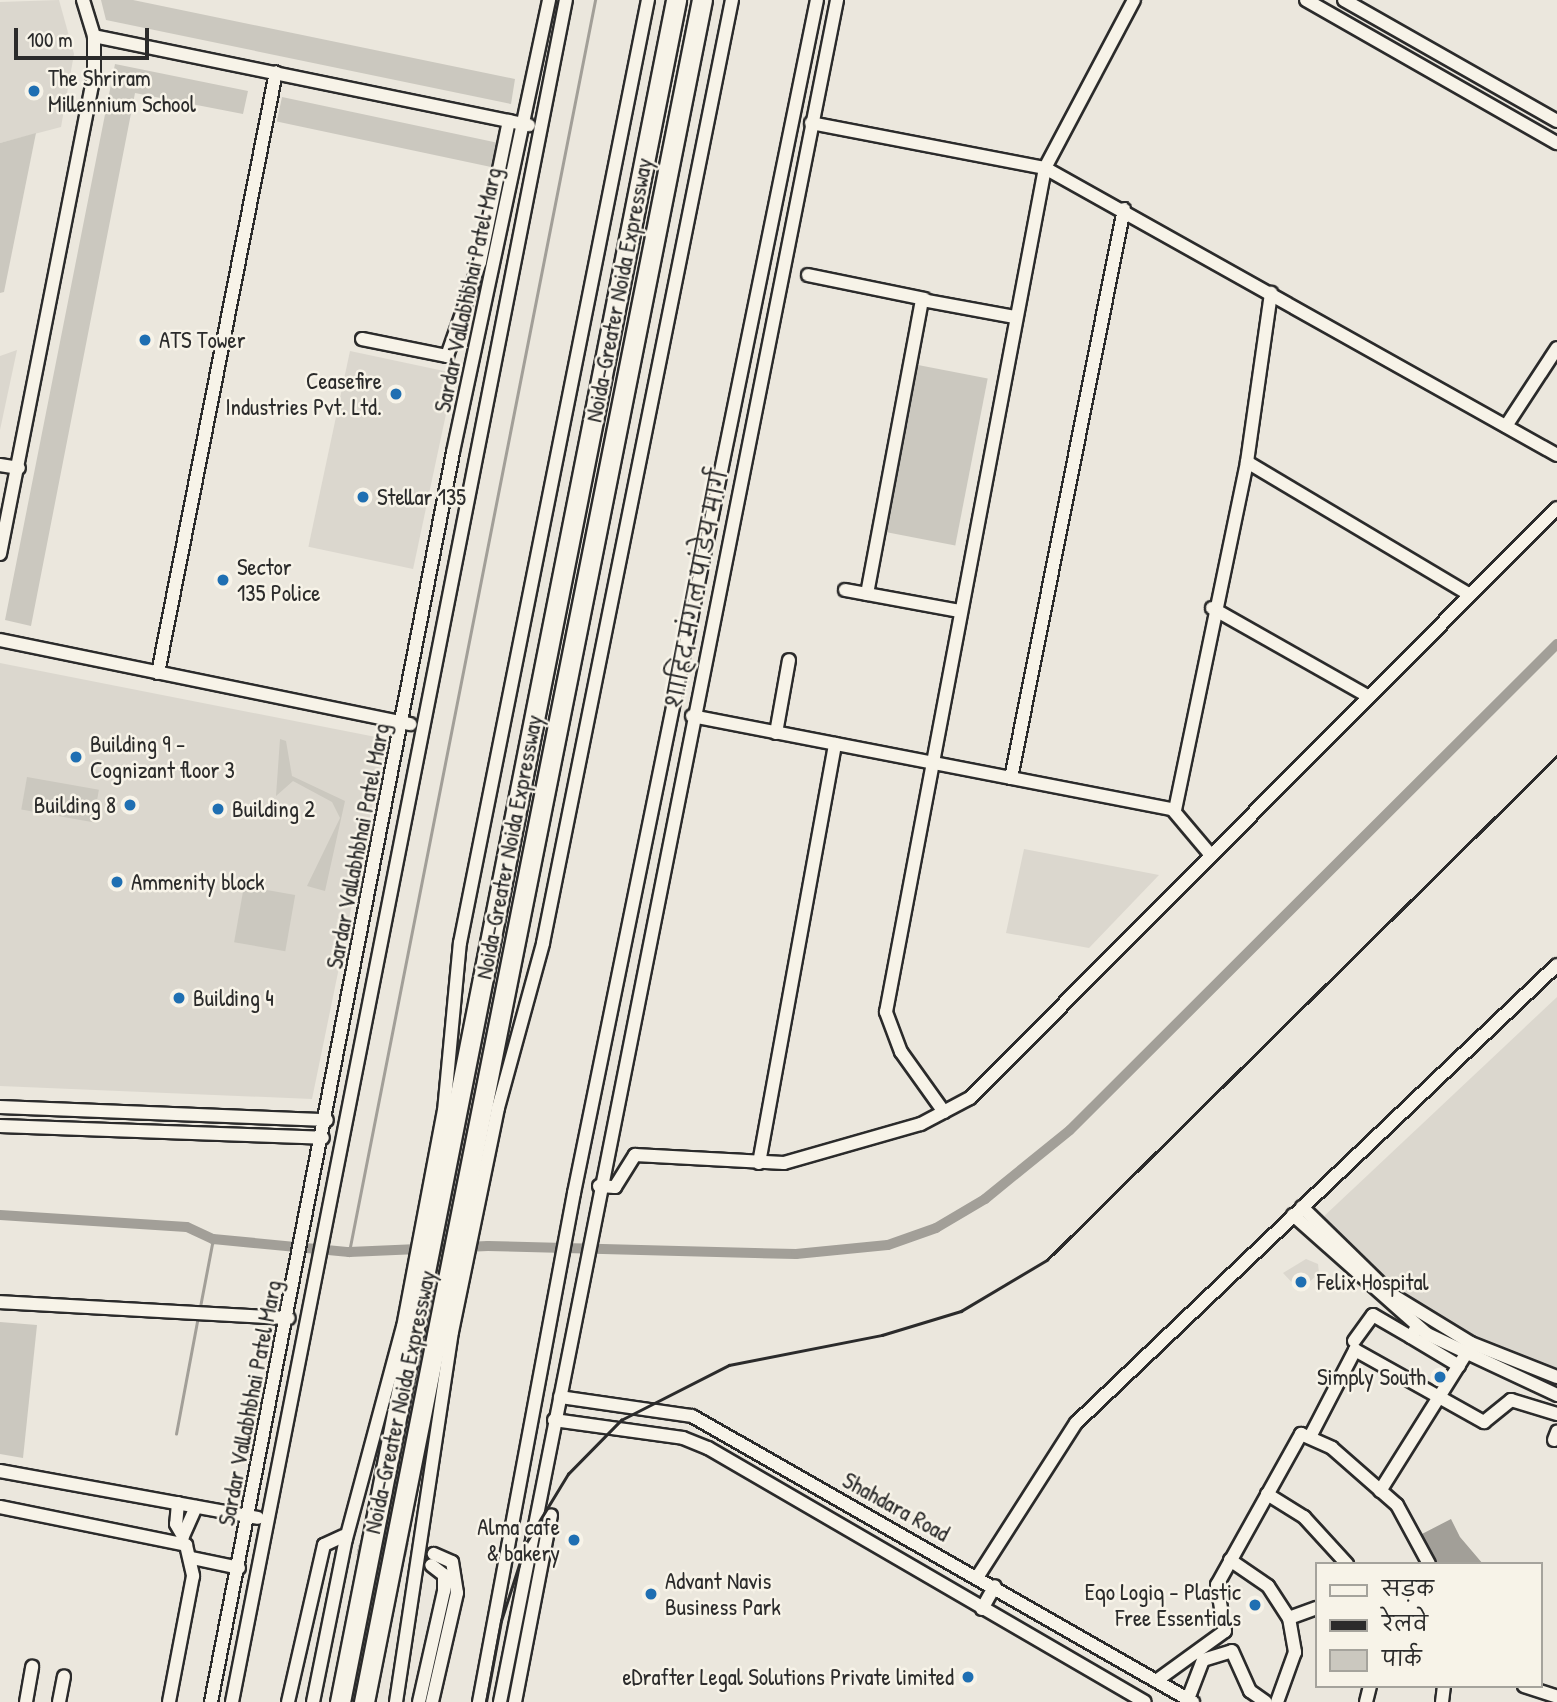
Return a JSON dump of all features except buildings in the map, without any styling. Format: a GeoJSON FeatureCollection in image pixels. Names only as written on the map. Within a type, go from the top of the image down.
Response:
{"type":"FeatureCollection","features":[{"type":"Feature","properties":{"kind":"highway","name":"Noida-Greater Noida Expressway"},"geometry":{"type":"LineString","coordinates":[[340,1702],[439,1173],[676,0]]}},
{"type":"Feature","properties":{"kind":"highway","name":"Noida-Greater Noida Expressway"},"geometry":{"type":"LineString","coordinates":[[364,1702],[478,1174],[702,0]]}},
{"type":"Feature","properties":{"kind":"street"},"geometry":{"type":"LineString","coordinates":[[0,554],[94,75],[94,36],[83,0]]}},
{"type":"Feature","properties":{"kind":"street","name":"Sardar Vallabhbhai Patel Marg"},"geometry":{"type":"LineString","coordinates":[[211,1702],[317,1173],[453,453],[549,0]]}},
{"type":"Feature","properties":{"kind":"street","name":"Sardar Vallabhbhai Patel Marg"},"geometry":{"type":"LineString","coordinates":[[232,1702],[421,726],[566,0]]}},
{"type":"Feature","properties":{"kind":"street"},"geometry":{"type":"LineString","coordinates":[[439,1173],[460,943],[648,0]]}},
{"type":"Feature","properties":{"kind":"street"},"geometry":{"type":"LineString","coordinates":[[478,1174],[543,943],[732,0]]}},
{"type":"Feature","properties":{"kind":"street"},"geometry":{"type":"LineString","coordinates":[[479,1702],[574,1193],[817,0]]}},
{"type":"Feature","properties":{"kind":"street","name":"शाहिद मंगल पांडेय मार्ग"},"geometry":{"type":"LineString","coordinates":[[500,1702],[692,716],[837,0]]}},
{"type":"Feature","properties":{"kind":"street"},"geometry":{"type":"LineString","coordinates":[[944,1112],[901,1052],[886,1012],[959,611],[1045,169],[1133,0]]}},
{"type":"Feature","properties":{"kind":"street"},"geometry":{"type":"LineString","coordinates":[[1307,0],[1557,143]]}},
{"type":"Feature","properties":{"kind":"street"},"geometry":{"type":"LineString","coordinates":[[1344,0],[1557,121]]}},
{"type":"Feature","properties":{"kind":"street"},"geometry":{"type":"LineString","coordinates":[[94,36],[540,127]]}},
{"type":"Feature","properties":{"kind":"street"},"geometry":{"type":"LineString","coordinates":[[158,673],[276,72]]}},
{"type":"Feature","properties":{"kind":"street"},"geometry":{"type":"LineString","coordinates":[[362,339],[447,356],[480,262],[509,121]]}},
{"type":"Feature","properties":{"kind":"street"},"geometry":{"type":"LineString","coordinates":[[811,122],[1045,169],[1124,209],[1557,455]]}},
{"type":"Feature","properties":{"kind":"street"},"geometry":{"type":"LineString","coordinates":[[1011,778],[1124,209]]}},
{"type":"Feature","properties":{"kind":"street"},"geometry":{"type":"LineString","coordinates":[[808,275],[1015,317]]}},
{"type":"Feature","properties":{"kind":"street"},"geometry":{"type":"LineString","coordinates":[[1174,810],[1212,608],[1247,462],[1271,293]]}},
{"type":"Feature","properties":{"kind":"street"},"geometry":{"type":"LineString","coordinates":[[867,594],[925,299]]}},
{"type":"Feature","properties":{"kind":"street"},"geometry":{"type":"LineString","coordinates":[[1506,426],[1557,348]]}},
{"type":"Feature","properties":{"kind":"street"},"geometry":{"type":"LineString","coordinates":[[1247,462],[1468,594]]}},
{"type":"Feature","properties":{"kind":"street"},"geometry":{"type":"LineString","coordinates":[[0,465],[19,468]]}},
{"type":"Feature","properties":{"kind":"street"},"geometry":{"type":"LineString","coordinates":[[599,1191],[615,1187],[635,1155],[759,1163],[845,1149],[944,1112],[970,1098],[1366,695],[1557,508]]}},
{"type":"Feature","properties":{"kind":"street"},"geometry":{"type":"LineString","coordinates":[[845,590],[959,611]]}},
{"type":"Feature","properties":{"kind":"street"},"geometry":{"type":"LineString","coordinates":[[1212,608],[1366,695]]}},
{"type":"Feature","properties":{"kind":"street"},"geometry":{"type":"LineString","coordinates":[[0,640],[421,726]]}},
{"type":"Feature","properties":{"kind":"street"},"geometry":{"type":"LineString","coordinates":[[776,733],[789,660]]}},
{"type":"Feature","properties":{"kind":"street"},"geometry":{"type":"LineString","coordinates":[[692,716],[835,744],[934,758],[1011,778],[1174,810],[1210,854]]}},
{"type":"Feature","properties":{"kind":"street"},"geometry":{"type":"LineString","coordinates":[[759,1163],[835,744]]}},
{"type":"Feature","properties":{"kind":"street"},"geometry":{"type":"LineString","coordinates":[[978,1576],[1070,1429],[1557,965]]}},
{"type":"Feature","properties":{"kind":"street"},"geometry":{"type":"LineString","coordinates":[[604,1049],[625,1055]]}},
{"type":"Feature","properties":{"kind":"street"},"geometry":{"type":"LineString","coordinates":[[0,1107],[327,1120]]}},
{"type":"Feature","properties":{"kind":"street"},"geometry":{"type":"LineString","coordinates":[[0,1126],[323,1138]]}},
{"type":"Feature","properties":{"kind":"street"},"geometry":{"type":"LineString","coordinates":[[1297,1211],[1414,1332],[1459,1366]]}},
{"type":"Feature","properties":{"kind":"street"},"geometry":{"type":"LineString","coordinates":[[1297,1211],[1391,1294],[1469,1349],[1557,1395]]}},
{"type":"Feature","properties":{"kind":"street"},"geometry":{"type":"LineString","coordinates":[[0,1302],[289,1315]]}},
{"type":"Feature","properties":{"kind":"street"},"geometry":{"type":"LineString","coordinates":[[1354,1341],[1373,1315],[1414,1332],[1557,1377]]}},
{"type":"Feature","properties":{"kind":"street"},"geometry":{"type":"LineString","coordinates":[[313,1702],[346,1539],[410,1327]]}},
{"type":"Feature","properties":{"kind":"street"},"geometry":{"type":"LineString","coordinates":[[396,1702],[446,1331]]}},
{"type":"Feature","properties":{"kind":"street"},"geometry":{"type":"LineString","coordinates":[[1380,1491],[1469,1349]]}},
{"type":"Feature","properties":{"kind":"street"},"geometry":{"type":"LineString","coordinates":[[1311,1435],[1355,1350],[1437,1400],[1488,1422],[1511,1400],[1557,1414]]}},
{"type":"Feature","properties":{"kind":"street","name":"Shahdara Road"},"geometry":{"type":"LineString","coordinates":[[560,1396],[692,1416],[978,1576],[1191,1701]]}},
{"type":"Feature","properties":{"kind":"street","name":"Shahdara Road"},"geometry":{"type":"LineString","coordinates":[[554,1420],[684,1438],[708,1448],[1145,1702]]}},
{"type":"Feature","properties":{"kind":"street"},"geometry":{"type":"LineString","coordinates":[[1266,1702],[1250,1690],[1232,1651],[1216,1589],[1298,1436],[1311,1435],[1402,1510],[1428,1562]]}},
{"type":"Feature","properties":{"kind":"street"},"geometry":{"type":"LineString","coordinates":[[0,1471],[268,1520]]}},
{"type":"Feature","properties":{"kind":"street"},"geometry":{"type":"LineString","coordinates":[[1267,1494],[1304,1517],[1345,1562]]}},
{"type":"Feature","properties":{"kind":"street"},"geometry":{"type":"LineString","coordinates":[[169,1702],[192,1558],[176,1524],[178,1503]]}},
{"type":"Feature","properties":{"kind":"street"},"geometry":{"type":"LineString","coordinates":[[0,1507],[182,1539]]}},
{"type":"Feature","properties":{"kind":"street"},"geometry":{"type":"LineString","coordinates":[[182,1539],[196,1507]]}},
{"type":"Feature","properties":{"kind":"street"},"geometry":{"type":"LineString","coordinates":[[515,1702],[551,1515]]}},
{"type":"Feature","properties":{"kind":"street"},"geometry":{"type":"LineString","coordinates":[[288,1702],[324,1545],[341,1541],[304,1702]]}},
{"type":"Feature","properties":{"kind":"street"},"geometry":{"type":"LineString","coordinates":[[192,1558],[239,1567]]}},
{"type":"Feature","properties":{"kind":"street"},"geometry":{"type":"LineString","coordinates":[[419,1702],[444,1591],[444,1575],[432,1559],[452,1562],[457,1593],[432,1702]]}},
{"type":"Feature","properties":{"kind":"street"},"geometry":{"type":"LineString","coordinates":[[1230,1560],[1268,1586],[1289,1618],[1295,1652],[1277,1702]]}},
{"type":"Feature","properties":{"kind":"street"},"geometry":{"type":"LineString","coordinates":[[982,1609],[995,1586]]}},
{"type":"Feature","properties":{"kind":"street"},"geometry":{"type":"LineString","coordinates":[[1289,1618],[1316,1608]]}},
{"type":"Feature","properties":{"kind":"street"},"geometry":{"type":"LineString","coordinates":[[1156,1681],[1225,1631]]}},
{"type":"Feature","properties":{"kind":"street"},"geometry":{"type":"LineString","coordinates":[[1191,1701],[1203,1660],[1232,1651]]}},
{"type":"Feature","properties":{"kind":"street"},"geometry":{"type":"LineString","coordinates":[[26,1702],[32,1667]]}},
{"type":"Feature","properties":{"kind":"street"},"geometry":{"type":"LineString","coordinates":[[59,1702],[64,1676]]}},
{"type":"Feature","properties":{"kind":"street"},"geometry":{"type":"LineString","coordinates":[[1530,1688],[1557,1697]]}},
{"type":"Feature","properties":{"kind":"shaded area","name":"The Shriram Millennium School"},"geometry":{"type":"Polygon","coordinates":[[[59,0],[74,54],[61,127],[0,143],[0,2],[59,0]]]}},
{"type":"Feature","properties":{"kind":"shaded area"},"geometry":{"type":"Polygon","coordinates":[[[17,350],[0,430],[0,356],[17,350]]]}},
{"type":"Feature","properties":{"kind":"shaded area"},"geometry":{"type":"Polygon","coordinates":[[[350,351],[455,373],[413,569],[308,547],[350,351]]]}},
{"type":"Feature","properties":{"kind":"shaded area"},"geometry":{"type":"Polygon","coordinates":[[[0,663],[386,739],[312,1099],[0,1086],[0,663]]]}},
{"type":"Feature","properties":{"kind":"shaded area"},"geometry":{"type":"Polygon","coordinates":[[[1024,849],[1159,875],[1089,948],[1006,933],[1024,849]]]}},
{"type":"Feature","properties":{"kind":"shaded area"},"geometry":{"type":"Polygon","coordinates":[[[1557,997],[1557,1368],[1507,1353],[1386,1287],[1321,1219],[1557,997]]]}},
{"type":"Feature","properties":{"kind":"shaded area","name":"Felix Hospital"},"geometry":{"type":"Polygon","coordinates":[[[1306,1259],[1318,1264],[1319,1273],[1300,1291],[1283,1273],[1306,1259]]]}},
{"type":"Feature","properties":{"kind":"shaded area"},"geometry":{"type":"Polygon","coordinates":[[[1451,1519],[1460,1537],[1481,1562],[1432,1562],[1420,1535],[1451,1519]]]}},
{"type":"Feature","properties":{"kind":"green space"},"geometry":{"type":"Polygon","coordinates":[[[101,0],[133,0],[515,79],[511,104],[106,20],[101,0]]]}},
{"type":"Feature","properties":{"kind":"green space"},"geometry":{"type":"Polygon","coordinates":[[[115,64],[248,91],[243,114],[135,93],[31,626],[5,620],[115,64]]]}},
{"type":"Feature","properties":{"kind":"green space"},"geometry":{"type":"Polygon","coordinates":[[[282,97],[502,144],[497,168],[277,121],[282,97]]]}},
{"type":"Feature","properties":{"kind":"green space"},"geometry":{"type":"Polygon","coordinates":[[[36,133],[4,292],[0,293],[0,143],[36,133]]]}},
{"type":"Feature","properties":{"kind":"green space"},"geometry":{"type":"Polygon","coordinates":[[[918,365],[988,379],[955,545],[886,532],[918,365]]]}},
{"type":"Feature","properties":{"kind":"green space"},"geometry":{"type":"Polygon","coordinates":[[[280,739],[286,741],[292,776],[345,801],[325,891],[307,886],[340,818],[332,802],[293,781],[276,796],[280,739]]]}},
{"type":"Feature","properties":{"kind":"green space"},"geometry":{"type":"Polygon","coordinates":[[[27,777],[99,790],[93,822],[21,809],[27,777]]]}},
{"type":"Feature","properties":{"kind":"green space"},"geometry":{"type":"Polygon","coordinates":[[[244,886],[295,895],[285,951],[234,942],[244,886]]]}},
{"type":"Feature","properties":{"kind":"green space"},"geometry":{"type":"Polygon","coordinates":[[[0,1322],[37,1325],[23,1458],[0,1454],[0,1322]]]}},
{"type":"Feature","properties":{"kind":"waterway"},"geometry":{"type":"LineString","coordinates":[[349,1252],[595,0]]}},
{"type":"Feature","properties":{"kind":"waterway"},"geometry":{"type":"LineString","coordinates":[[0,1215],[187,1227],[213,1239],[349,1252],[488,1246],[796,1254],[888,1245],[936,1228],[985,1199],[1070,1130],[1557,644]]}},
{"type":"Feature","properties":{"kind":"waterway"},"geometry":{"type":"LineString","coordinates":[[200,1307],[213,1239]]}},
{"type":"Feature","properties":{"kind":"waterway"},"geometry":{"type":"LineString","coordinates":[[176,1434],[198,1317]]}},
{"type":"Feature","properties":{"kind":"tunnel"},"geometry":{"type":"LineString","coordinates":[[343,1536],[434,1554]]}},
{"type":"Feature","properties":{"kind":"tunnel"},"geometry":{"type":"LineString","coordinates":[[340,1545],[431,1565]]}},
{"type":"Feature","properties":{"kind":"railway"},"geometry":{"type":"LineString","coordinates":[[486,1702],[501,1621],[526,1543],[568,1474],[621,1420],[729,1365],[882,1335],[961,1311],[1047,1260],[1557,756]]}},
{"type":"Feature","properties":{"kind":"place","name":"The Shriram Millennium School"},"geometry":{"type":"Point","coordinates":[34,91]}},
{"type":"Feature","properties":{"kind":"place","name":"ATS Tower"},"geometry":{"type":"Point","coordinates":[145,340]}},
{"type":"Feature","properties":{"kind":"place","name":"Ceasefire Industries Pvt. Ltd."},"geometry":{"type":"Point","coordinates":[396,394]}},
{"type":"Feature","properties":{"kind":"place","name":"Stellar 135"},"geometry":{"type":"Point","coordinates":[363,497]}},
{"type":"Feature","properties":{"kind":"place","name":"Sector 135 Police"},"geometry":{"type":"Point","coordinates":[223,580]}},
{"type":"Feature","properties":{"kind":"place","name":"Building 9 - Cognizant floor 3"},"geometry":{"type":"Point","coordinates":[76,757]}},
{"type":"Feature","properties":{"kind":"place","name":"Building 8"},"geometry":{"type":"Point","coordinates":[130,805]}},
{"type":"Feature","properties":{"kind":"place","name":"Building 2"},"geometry":{"type":"Point","coordinates":[218,809]}},
{"type":"Feature","properties":{"kind":"place","name":"Ammenity block"},"geometry":{"type":"Point","coordinates":[117,882]}},
{"type":"Feature","properties":{"kind":"place","name":"Building 4"},"geometry":{"type":"Point","coordinates":[179,998]}},
{"type":"Feature","properties":{"kind":"place","name":"Felix Hospital"},"geometry":{"type":"Point","coordinates":[1301,1282]}},
{"type":"Feature","properties":{"kind":"place","name":"Simply South"},"geometry":{"type":"Point","coordinates":[1440,1377]}},
{"type":"Feature","properties":{"kind":"place","name":"Alma cafe & bakery"},"geometry":{"type":"Point","coordinates":[574,1540]}},
{"type":"Feature","properties":{"kind":"place","name":"Advant Navis Business Park"},"geometry":{"type":"Point","coordinates":[651,1594]}},
{"type":"Feature","properties":{"kind":"place","name":"Eqo Logiq - Plastic Free Essentials"},"geometry":{"type":"Point","coordinates":[1255,1605]}},
{"type":"Feature","properties":{"kind":"place","name":"eDrafter Legal Solutions Private limited"},"geometry":{"type":"Point","coordinates":[968,1677]}}]}
